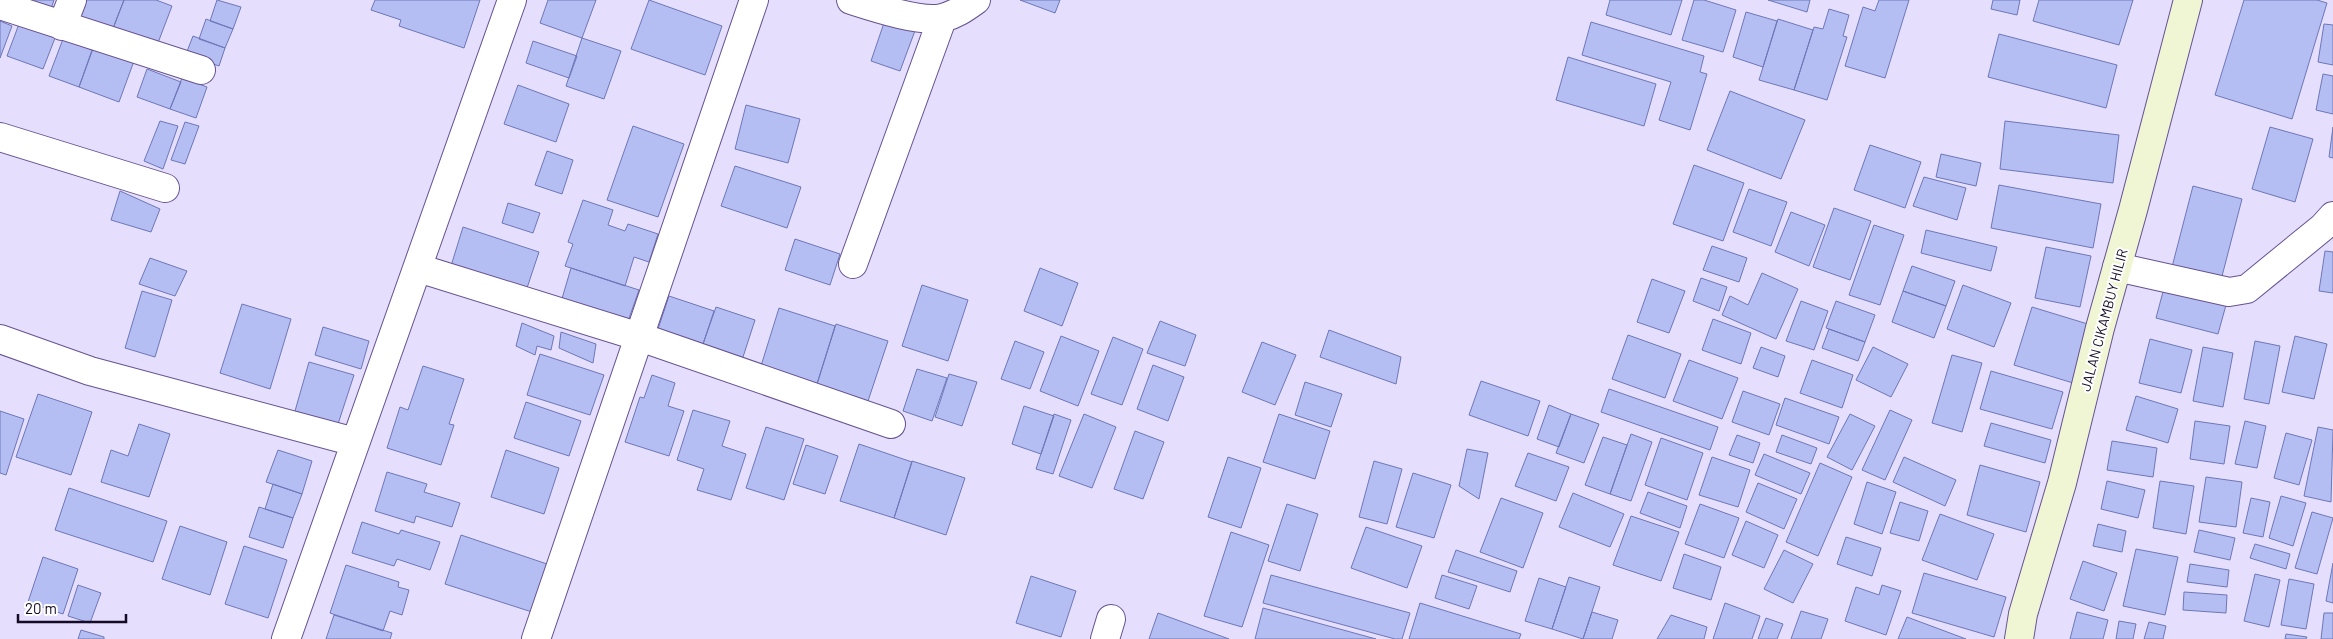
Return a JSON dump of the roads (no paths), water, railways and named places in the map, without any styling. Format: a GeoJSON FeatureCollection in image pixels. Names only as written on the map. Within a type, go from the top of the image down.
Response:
{"type":"FeatureCollection","features":[{"type":"Feature","properties":{"kind":"street"},"geometry":{"type":"LineString","coordinates":[[62,26],[72,0]]}},
{"type":"Feature","properties":{"kind":"street"},"geometry":{"type":"LineString","coordinates":[[286,639],[512,0]]}},
{"type":"Feature","properties":{"kind":"street"},"geometry":{"type":"LineString","coordinates":[[536,639],[754,0]]}},
{"type":"Feature","properties":{"kind":"street"},"geometry":{"type":"LineString","coordinates":[[851,0],[930,20],[942,19],[958,13],[976,0]]}},
{"type":"Feature","properties":{"kind":"street","name":"JALAN CIKAMBUY HILIR"},"geometry":{"type":"LineString","coordinates":[[2019,639],[2023,614],[2062,483],[2100,328],[2186,0]]}},
{"type":"Feature","properties":{"kind":"street"},"geometry":{"type":"LineString","coordinates":[[0,5],[201,70]]}},
{"type":"Feature","properties":{"kind":"street"},"geometry":{"type":"LineString","coordinates":[[853,264],[942,19]]}},
{"type":"Feature","properties":{"kind":"street"},"geometry":{"type":"LineString","coordinates":[[0,137],[165,188]]}},
{"type":"Feature","properties":{"kind":"street"},"geometry":{"type":"LineString","coordinates":[[2117,267],[2229,292],[2247,290],[2323,227],[2333,216]]}},
{"type":"Feature","properties":{"kind":"street"},"geometry":{"type":"LineString","coordinates":[[418,268],[640,337],[891,424]]}},
{"type":"Feature","properties":{"kind":"street"},"geometry":{"type":"LineString","coordinates":[[0,339],[90,371],[355,442]]}}]}
